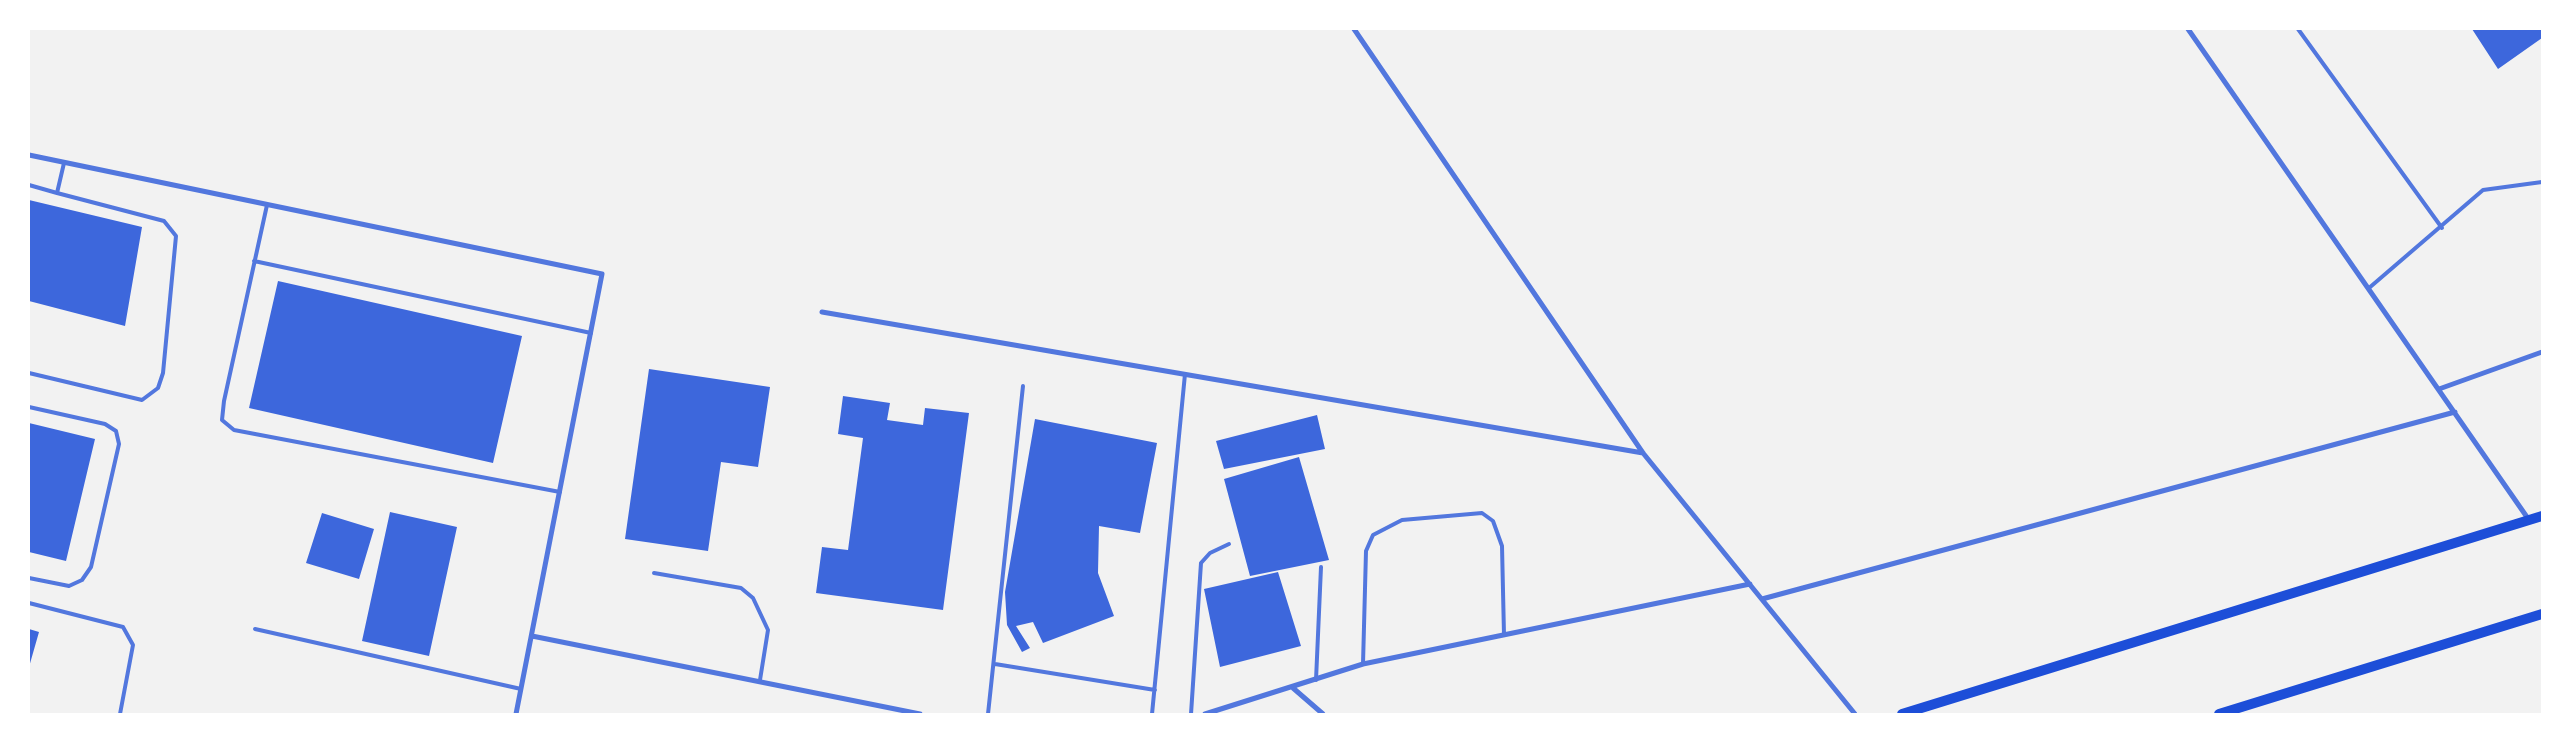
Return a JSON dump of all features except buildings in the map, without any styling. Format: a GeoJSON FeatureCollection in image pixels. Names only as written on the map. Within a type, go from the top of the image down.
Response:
{"type":"FeatureCollection","features":[{"type":"Feature","properties":{"kind":"main road"},"geometry":{"type":"LineString","coordinates":[[1902,714],[2542,516]]}},
{"type":"Feature","properties":{"kind":"main road"},"geometry":{"type":"LineString","coordinates":[[2219,714],[2542,614]]}},
{"type":"Feature","properties":{"kind":"street"},"geometry":{"type":"LineString","coordinates":[[1354,29],[1643,453],[1856,714]]}},
{"type":"Feature","properties":{"kind":"street"},"geometry":{"type":"LineString","coordinates":[[2188,29],[2530,520]]}},
{"type":"Feature","properties":{"kind":"street"},"geometry":{"type":"LineString","coordinates":[[29,155],[602,274],[516,714]]}},
{"type":"Feature","properties":{"kind":"street"},"geometry":{"type":"LineString","coordinates":[[822,312],[1643,453]]}},
{"type":"Feature","properties":{"kind":"street"},"geometry":{"type":"LineString","coordinates":[[2439,389],[2542,352]]}},
{"type":"Feature","properties":{"kind":"street"},"geometry":{"type":"LineString","coordinates":[[1762,598],[2455,412]]}},
{"type":"Feature","properties":{"kind":"street"},"geometry":{"type":"LineString","coordinates":[[1205,714],[1222,711],[1363,664],[1750,584]]}},
{"type":"Feature","properties":{"kind":"street"},"geometry":{"type":"LineString","coordinates":[[532,636],[760,680],[920,714]]}},
{"type":"Feature","properties":{"kind":"street"},"geometry":{"type":"LineString","coordinates":[[1293,688],[1323,714]]}},
{"type":"Feature","properties":{"kind":"lane"},"geometry":{"type":"LineString","coordinates":[[2298,29],[2442,228]]}},
{"type":"Feature","properties":{"kind":"lane"},"geometry":{"type":"LineString","coordinates":[[57,193],[64,163]]}},
{"type":"Feature","properties":{"kind":"lane"},"geometry":{"type":"LineString","coordinates":[[2369,288],[2442,228],[2483,190],[2527,182],[2542,182]]}},
{"type":"Feature","properties":{"kind":"lane"},"geometry":{"type":"LineString","coordinates":[[29,185],[164,221],[176,236],[163,373],[158,388],[142,400],[29,373]]}},
{"type":"Feature","properties":{"kind":"lane"},"geometry":{"type":"LineString","coordinates":[[267,205],[224,401],[222,420],[234,430],[560,492]]}},
{"type":"Feature","properties":{"kind":"lane"},"geometry":{"type":"LineString","coordinates":[[254,261],[590,333]]}},
{"type":"Feature","properties":{"kind":"lane"},"geometry":{"type":"LineString","coordinates":[[1152,714],[1185,374]]}},
{"type":"Feature","properties":{"kind":"lane"},"geometry":{"type":"LineString","coordinates":[[988,714],[995,664],[1023,386]]}},
{"type":"Feature","properties":{"kind":"lane"},"geometry":{"type":"LineString","coordinates":[[29,407],[106,424],[116,431],[118,444],[91,566],[82,580],[69,586],[29,578]]}},
{"type":"Feature","properties":{"kind":"lane"},"geometry":{"type":"LineString","coordinates":[[1363,664],[1366,551],[1373,535],[1402,520],[1482,513],[1493,521],[1502,546],[1504,635]]}},
{"type":"Feature","properties":{"kind":"lane"},"geometry":{"type":"LineString","coordinates":[[1191,714],[1200,562],[1210,552],[1229,544]]}},
{"type":"Feature","properties":{"kind":"lane"},"geometry":{"type":"LineString","coordinates":[[1316,680],[1321,567]]}},
{"type":"Feature","properties":{"kind":"lane"},"geometry":{"type":"LineString","coordinates":[[654,572],[741,588],[753,598],[768,630],[760,680]]}},
{"type":"Feature","properties":{"kind":"lane"},"geometry":{"type":"LineString","coordinates":[[29,603],[123,627],[129,634],[133,645],[120,714]]}},
{"type":"Feature","properties":{"kind":"lane"},"geometry":{"type":"LineString","coordinates":[[255,629],[522,689]]}},
{"type":"Feature","properties":{"kind":"lane"},"geometry":{"type":"LineString","coordinates":[[995,664],[1155,690]]}}]}
